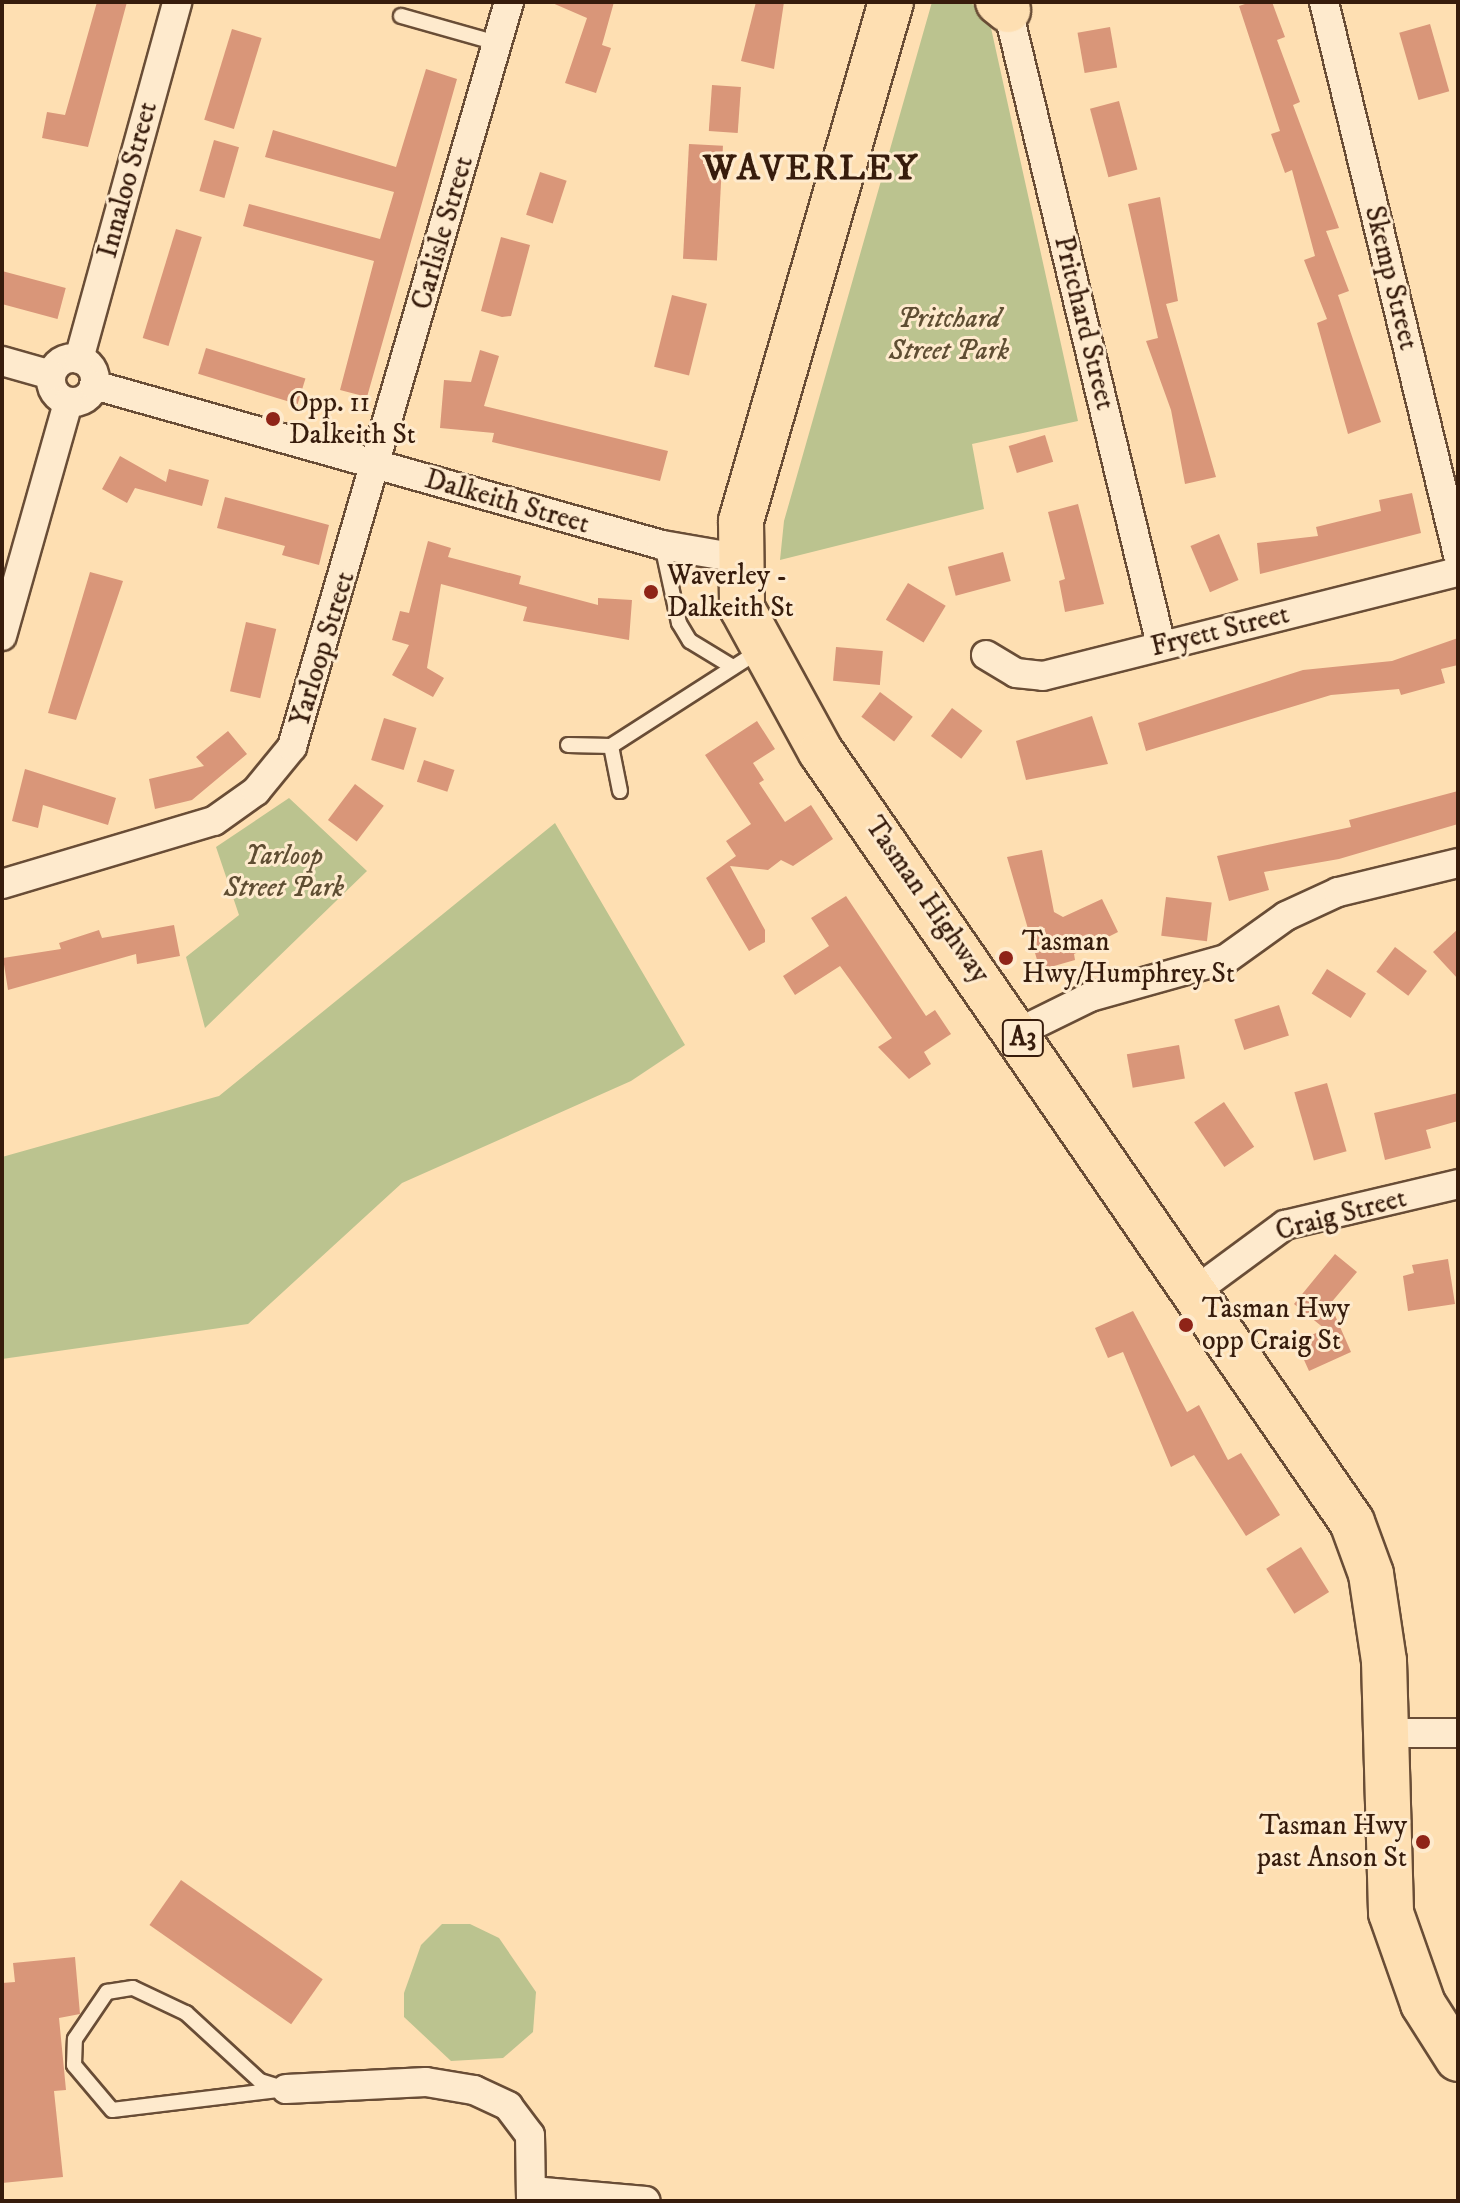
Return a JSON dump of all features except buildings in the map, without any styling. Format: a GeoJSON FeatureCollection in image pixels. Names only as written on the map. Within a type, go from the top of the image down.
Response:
{"type":"FeatureCollection","features":[{"type":"Feature","properties":{"kind":"highway","name":"Tasman Highway"},"geometry":{"type":"LineString","coordinates":[[892,3],[755,466],[737,558],[746,659],[821,752],[1019,1032],[1194,1292],[1329,1482],[1358,1536],[1378,1607],[1391,1913],[1423,2004],[1458,2059]]}},
{"type":"Feature","properties":{"kind":"street","name":"Innaloo Street"},"geometry":{"type":"LineString","coordinates":[[79,359],[177,2]]}},
{"type":"Feature","properties":{"kind":"street","name":"Carlisle Street"},"geometry":{"type":"LineString","coordinates":[[377,465],[509,2]]}},
{"type":"Feature","properties":{"kind":"street","name":"Skemp Street"},"geometry":{"type":"LineString","coordinates":[[1324,2],[1458,555]]}},
{"type":"Feature","properties":{"kind":"street","name":"Pritchard Street"},"geometry":{"type":"LineString","coordinates":[[1004,5],[1161,645]]}},
{"type":"Feature","properties":{"kind":"street"},"geometry":{"type":"LineString","coordinates":[[79,359],[91,367],[94,385],[83,400],[68,402],[56,395],[51,375],[59,363],[79,359]]}},
{"type":"Feature","properties":{"kind":"street"},"geometry":{"type":"LineString","coordinates":[[2,361],[51,375]]}},
{"type":"Feature","properties":{"kind":"street","name":"Dalkeith Street"},"geometry":{"type":"LineString","coordinates":[[94,385],[662,545],[737,558]]}},
{"type":"Feature","properties":{"kind":"street"},"geometry":{"type":"LineString","coordinates":[[2,636],[68,402]]}},
{"type":"Feature","properties":{"kind":"street","name":"Yarloop Street"},"geometry":{"type":"LineString","coordinates":[[2,884],[190,831],[236,807],[272,774],[306,715],[377,465]]}},
{"type":"Feature","properties":{"kind":"street","name":"Fryett Street"},"geometry":{"type":"LineString","coordinates":[[986,655],[1016,673],[1043,676],[1458,572]]}},
{"type":"Feature","properties":{"kind":"street"},"geometry":{"type":"LineString","coordinates":[[1019,1032],[1090,997],[1226,959],[1286,916],[1338,892],[1458,863]]}},
{"type":"Feature","properties":{"kind":"street","name":"Craig Street"},"geometry":{"type":"LineString","coordinates":[[1194,1292],[1285,1225],[1458,1184]]}},
{"type":"Feature","properties":{"kind":"street"},"geometry":{"type":"LineString","coordinates":[[1385,1733],[1458,1733]]}},
{"type":"Feature","properties":{"kind":"street"},"geometry":{"type":"LineString","coordinates":[[286,2089],[426,2082],[474,2090],[508,2106],[530,2135],[532,2196],[646,2201]]}},
{"type":"Feature","properties":{"kind":"lane"},"geometry":{"type":"LineString","coordinates":[[401,16],[497,43]]}},
{"type":"Feature","properties":{"kind":"lane"},"geometry":{"type":"LineString","coordinates":[[662,545],[679,623],[690,641],[746,659]]}},
{"type":"Feature","properties":{"kind":"lane"},"geometry":{"type":"LineString","coordinates":[[568,745],[611,746],[746,659]]}},
{"type":"Feature","properties":{"kind":"lane"},"geometry":{"type":"LineString","coordinates":[[611,746],[620,791]]}},
{"type":"Feature","properties":{"kind":"lane"},"geometry":{"type":"LineString","coordinates":[[133,1988],[186,2013],[260,2081],[286,2089],[112,2110],[74,2065],[75,2039],[107,1992],[133,1988]]}},
{"type":"Feature","properties":{"kind":"green space","name":"Pritchard Street Park"},"geometry":{"type":"Polygon","coordinates":[[[932,2],[970,2],[989,19],[1078,421],[972,444],[984,509],[780,560],[784,521],[932,2]]]}},
{"type":"Feature","properties":{"kind":"green space","name":"Yarloop Street Park"},"geometry":{"type":"Polygon","coordinates":[[[289,798],[367,871],[205,1028],[186,957],[239,915],[216,847],[289,798]]]}},
{"type":"Feature","properties":{"kind":"green space"},"geometry":{"type":"Polygon","coordinates":[[[555,823],[685,1045],[631,1081],[402,1183],[248,1324],[2,1359],[2,1157],[219,1096],[555,823]]]}},
{"type":"Feature","properties":{"kind":"green space"},"geometry":{"type":"Polygon","coordinates":[[[442,1924],[470,1924],[499,1938],[536,1992],[533,2032],[503,2058],[451,2061],[404,2017],[404,1993],[421,1945],[442,1924]]]}},
{"type":"Feature","properties":{"kind":"place","name":"Opp. 11 Dalkeith St"},"geometry":{"type":"Point","coordinates":[273,419]}},
{"type":"Feature","properties":{"kind":"place","name":"Waverley - Dalkeith St"},"geometry":{"type":"Point","coordinates":[651,592]}},
{"type":"Feature","properties":{"kind":"place","name":"Tasman Hwy/Humphrey St"},"geometry":{"type":"Point","coordinates":[1006,958]}},
{"type":"Feature","properties":{"kind":"place","name":"Tasman Hwy opp Craig St"},"geometry":{"type":"Point","coordinates":[1186,1325]}},
{"type":"Feature","properties":{"kind":"place","name":"Tasman Hwy past Anson St"},"geometry":{"type":"Point","coordinates":[1423,1842]}},
{"type":"Feature","properties":{"kind":"district","name":"WAVERLEY"},"geometry":{"type":"Point","coordinates":[811,169]}}]}
